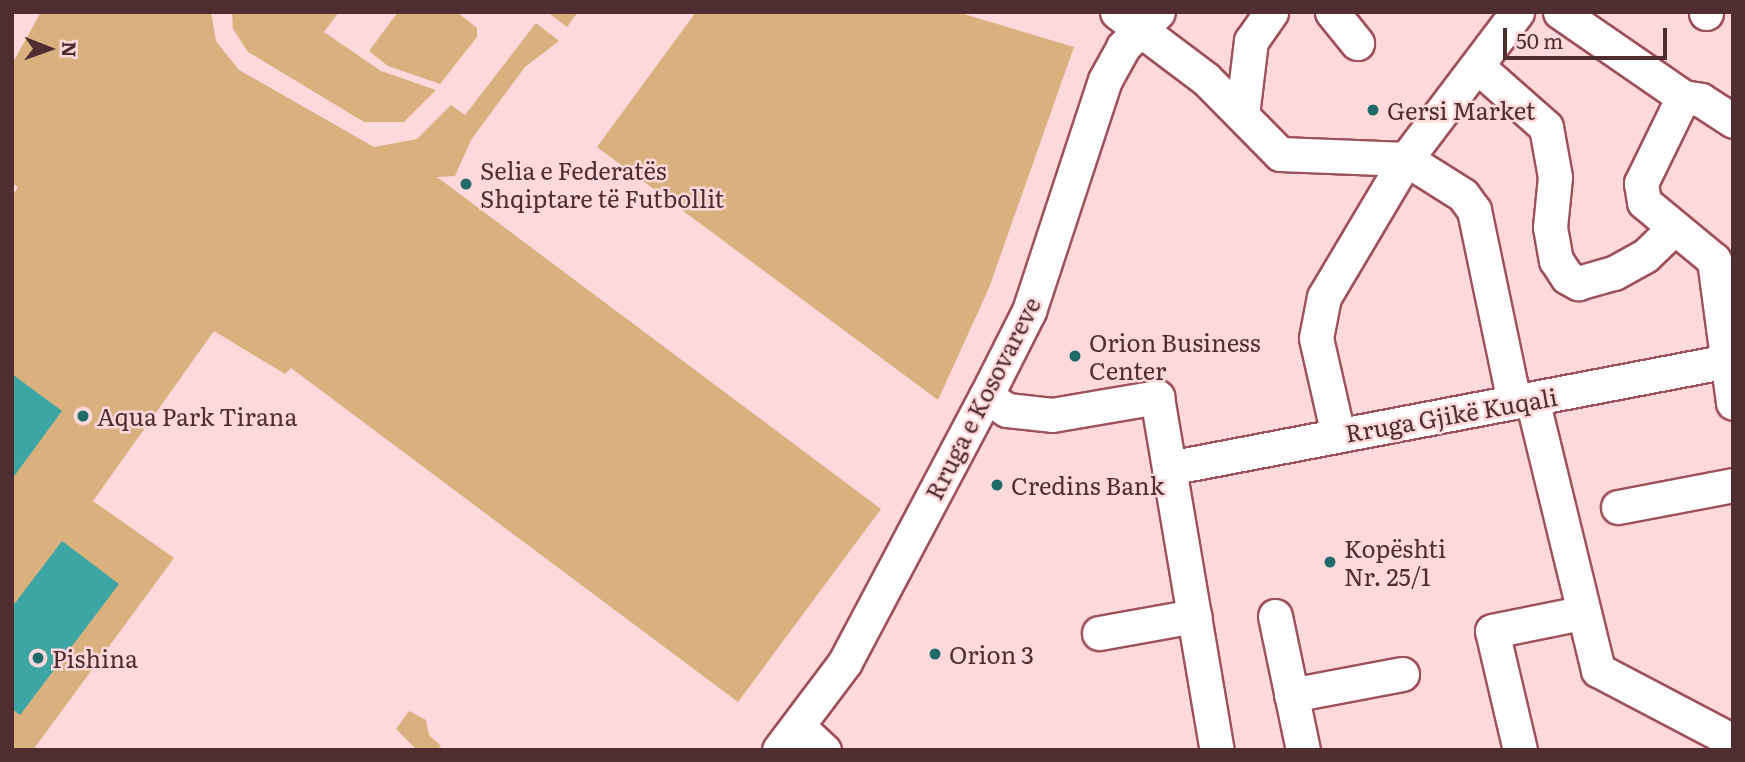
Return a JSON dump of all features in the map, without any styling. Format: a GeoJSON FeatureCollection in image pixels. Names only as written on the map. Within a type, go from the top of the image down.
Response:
{"type":"FeatureCollection","features":[{"type":"Feature","properties":{"kind":"street"},"geometry":{"type":"LineString","coordinates":[[1242,115],[1251,41],[1271,12]]}},
{"type":"Feature","properties":{"kind":"street"},"geometry":{"type":"LineString","coordinates":[[1332,12],[1357,43]]}},
{"type":"Feature","properties":{"kind":"street"},"geometry":{"type":"LineString","coordinates":[[1338,435],[1317,317],[1406,159],[1517,12]]}},
{"type":"Feature","properties":{"kind":"street"},"geometry":{"type":"LineString","coordinates":[[1560,12],[1683,97],[1701,100],[1733,121]]}},
{"type":"Feature","properties":{"kind":"street"},"geometry":{"type":"LineString","coordinates":[[1139,17],[1280,154],[1406,159],[1463,195],[1474,211],[1523,401],[1598,670],[1733,741]]}},
{"type":"Feature","properties":{"kind":"street","name":"Rruga e Kosovareve"},"geometry":{"type":"LineString","coordinates":[[801,743],[1029,311],[1105,80],[1139,17]]}},
{"type":"Feature","properties":{"kind":"street"},"geometry":{"type":"LineString","coordinates":[[1477,66],[1546,127],[1555,177],[1550,227],[1556,260],[1567,277],[1578,283],[1614,273],[1645,256],[1672,229]]}},
{"type":"Feature","properties":{"kind":"street"},"geometry":{"type":"LineString","coordinates":[[1683,97],[1642,183],[1644,202],[1672,229],[1723,257],[1728,361],[1733,403]]}},
{"type":"Feature","properties":{"kind":"street"},"geometry":{"type":"LineString","coordinates":[[1348,155],[1376,212]]}},
{"type":"Feature","properties":{"kind":"street","name":"Rruga Gjikë Kuqali"},"geometry":{"type":"LineString","coordinates":[[1169,468],[1728,361]]}},
{"type":"Feature","properties":{"kind":"street"},"geometry":{"type":"LineString","coordinates":[[986,396],[1007,410],[1052,415],[1157,397],[1217,750]]}},
{"type":"Feature","properties":{"kind":"street"},"geometry":{"type":"LineString","coordinates":[[1618,507],[1733,485]]}},
{"type":"Feature","properties":{"kind":"street"},"geometry":{"type":"LineString","coordinates":[[1520,750],[1492,631],[1581,613]]}},
{"type":"Feature","properties":{"kind":"street"},"geometry":{"type":"LineString","coordinates":[[1275,615],[1303,750]]}},
{"type":"Feature","properties":{"kind":"street"},"geometry":{"type":"LineString","coordinates":[[1099,633],[1194,616]]}},
{"type":"Feature","properties":{"kind":"street"},"geometry":{"type":"LineString","coordinates":[[1291,695],[1402,674]]}},
{"type":"Feature","properties":{"kind":"shaded area"},"geometry":{"type":"Polygon","coordinates":[[[41,12],[211,12],[216,41],[239,70],[374,147],[417,139],[451,105],[465,115],[536,23],[559,41],[525,67],[471,140],[455,176],[437,177],[881,509],[738,702],[291,368],[285,374],[214,331],[93,501],[174,558],[33,750],[12,750],[12,197],[18,187],[12,183],[12,64],[41,12]]]}},
{"type":"Feature","properties":{"kind":"shaded area"},"geometry":{"type":"Polygon","coordinates":[[[232,12],[339,12],[324,32],[381,71],[436,90],[404,122],[364,122],[248,52],[233,29],[232,12]]]}},
{"type":"Feature","properties":{"kind":"shaded area"},"geometry":{"type":"Polygon","coordinates":[[[398,12],[457,12],[477,28],[477,37],[440,84],[388,66],[369,51],[398,12]]]}},
{"type":"Feature","properties":{"kind":"shaded area"},"geometry":{"type":"Polygon","coordinates":[[[547,12],[578,12],[567,27],[547,12]]]}},
{"type":"Feature","properties":{"kind":"shaded area"},"geometry":{"type":"Polygon","coordinates":[[[696,12],[957,12],[1074,47],[989,288],[938,400],[597,147],[696,12]]]}},
{"type":"Feature","properties":{"kind":"shaded area"},"geometry":{"type":"Polygon","coordinates":[[[409,711],[426,720],[429,735],[441,746],[437,750],[417,750],[396,729],[409,711]]]}},
{"type":"Feature","properties":{"kind":"water"},"geometry":{"type":"Polygon","coordinates":[[[12,374],[62,411],[12,479],[12,374]]]}},
{"type":"Feature","properties":{"kind":"water","name":"Pishina"},"geometry":{"type":"Polygon","coordinates":[[[62,541],[119,584],[20,715],[12,709],[12,607],[62,541]]]}},
{"type":"Feature","properties":{"kind":"place","name":"Gersi Market"},"geometry":{"type":"Point","coordinates":[1373,110]}},
{"type":"Feature","properties":{"kind":"place","name":"Selia e Federatës Shqiptare të Futbollit"},"geometry":{"type":"Point","coordinates":[466,184]}},
{"type":"Feature","properties":{"kind":"place","name":"Orion Business Center"},"geometry":{"type":"Point","coordinates":[1075,356]}},
{"type":"Feature","properties":{"kind":"place","name":"Aqua Park Tirana"},"geometry":{"type":"Point","coordinates":[83,416]}},
{"type":"Feature","properties":{"kind":"place","name":"Credins Bank"},"geometry":{"type":"Point","coordinates":[997,485]}},
{"type":"Feature","properties":{"kind":"place","name":"Kopështi Nr. 25/1"},"geometry":{"type":"Point","coordinates":[1330,562]}},
{"type":"Feature","properties":{"kind":"place","name":"Orion 3"},"geometry":{"type":"Point","coordinates":[935,654]}},
{"type":"Feature","properties":{"kind":"place","name":"Pishina"},"geometry":{"type":"Point","coordinates":[38,658]}}]}
